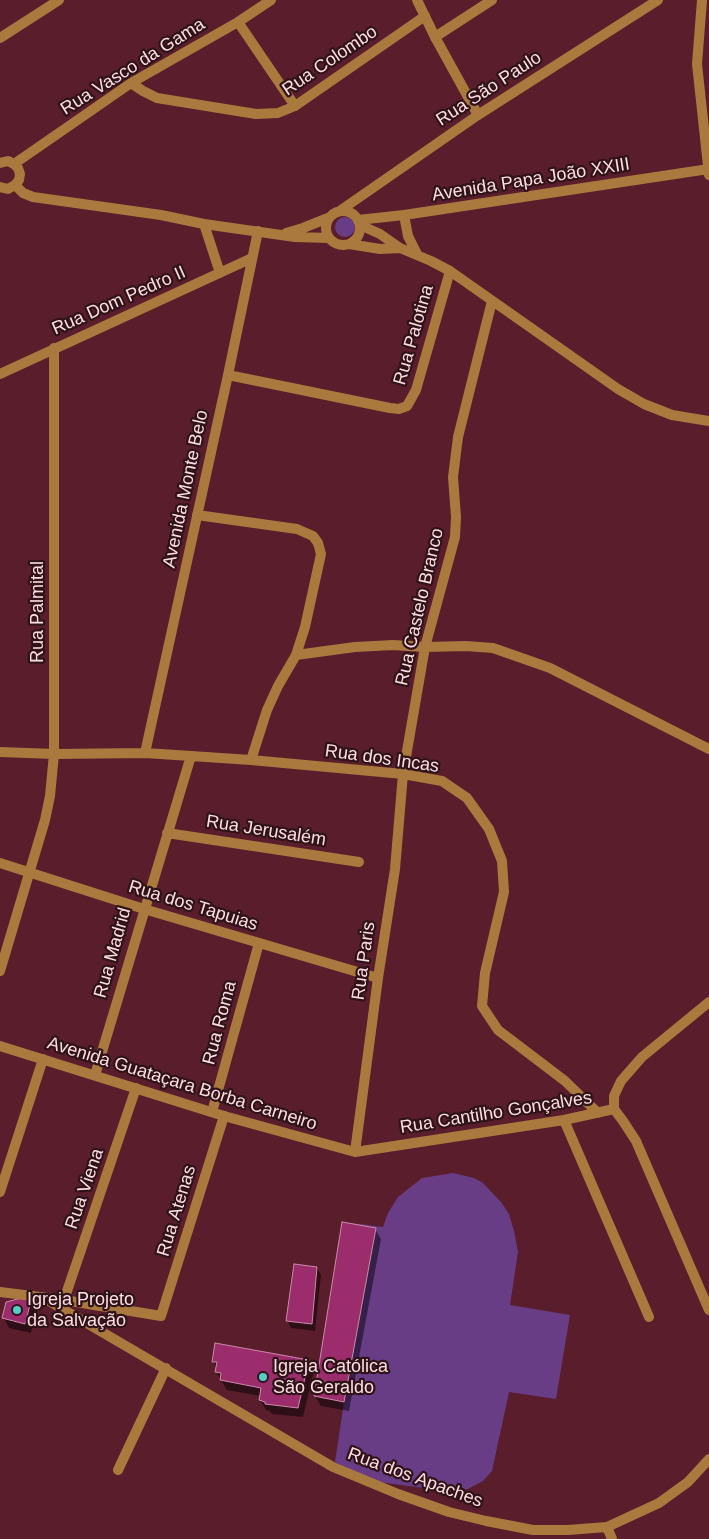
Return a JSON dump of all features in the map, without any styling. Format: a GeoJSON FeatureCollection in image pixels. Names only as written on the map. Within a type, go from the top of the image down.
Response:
{"type":"FeatureCollection","features":[{"type":"Feature","properties":{"kind":"street"},"geometry":{"type":"LineString","coordinates":[[0,38],[59,0]]}},
{"type":"Feature","properties":{"kind":"street","name":"Rua Vasco da Gama"},"geometry":{"type":"LineString","coordinates":[[14,164],[131,84],[238,22],[271,0]]}},
{"type":"Feature","properties":{"kind":"street"},"geometry":{"type":"LineString","coordinates":[[417,0],[478,115]]}},
{"type":"Feature","properties":{"kind":"street"},"geometry":{"type":"LineString","coordinates":[[435,36],[492,0]]}},
{"type":"Feature","properties":{"kind":"street","name":"Rua São Paulo"},"geometry":{"type":"LineString","coordinates":[[341,210],[478,115],[658,0]]}},
{"type":"Feature","properties":{"kind":"street"},"geometry":{"type":"LineString","coordinates":[[702,0],[697,64],[709,172]]}},
{"type":"Feature","properties":{"kind":"street","name":"Rua Colombo"},"geometry":{"type":"LineString","coordinates":[[131,84],[158,98],[256,114],[278,113],[295,106],[425,16]]}},
{"type":"Feature","properties":{"kind":"street"},"geometry":{"type":"LineString","coordinates":[[238,22],[295,106]]}},
{"type":"Feature","properties":{"kind":"street"},"geometry":{"type":"LineString","coordinates":[[0,161],[8,161],[14,164],[20,174],[19,180],[15,185],[8,189],[1,189]]}},
{"type":"Feature","properties":{"kind":"street","name":"Avenida Papa João XXIII"},"geometry":{"type":"LineString","coordinates":[[359,222],[709,172]]}},
{"type":"Feature","properties":{"kind":"street"},"geometry":{"type":"LineString","coordinates":[[15,185],[23,193],[33,197],[161,215],[204,224],[295,237],[329,238],[338,244],[400,248]]}},
{"type":"Feature","properties":{"kind":"street"},"geometry":{"type":"LineString","coordinates":[[280,234],[303,228],[328,218],[341,210],[352,213],[359,222],[400,248],[417,254],[450,271],[618,390],[644,404],[672,415],[709,421]]}},
{"type":"Feature","properties":{"kind":"street"},"geometry":{"type":"LineString","coordinates":[[404,215],[408,236],[417,254]]}},
{"type":"Feature","properties":{"kind":"street"},"geometry":{"type":"LineString","coordinates":[[328,218],[326,230],[329,238]]}},
{"type":"Feature","properties":{"kind":"street"},"geometry":{"type":"LineString","coordinates":[[349,244],[358,237],[359,222]]}},
{"type":"Feature","properties":{"kind":"street"},"geometry":{"type":"LineString","coordinates":[[204,224],[220,273]]}},
{"type":"Feature","properties":{"kind":"street","name":"Avenida Monte Belo"},"geometry":{"type":"LineString","coordinates":[[145,754],[258,231]]}},
{"type":"Feature","properties":{"kind":"street","name":"Rua Dom Pedro II"},"geometry":{"type":"LineString","coordinates":[[0,374],[252,258]]}},
{"type":"Feature","properties":{"kind":"street","name":"Rua Palotina"},"geometry":{"type":"LineString","coordinates":[[228,375],[390,408],[399,409],[407,406],[416,390],[450,271]]}},
{"type":"Feature","properties":{"kind":"street","name":"Rua Castelo Branco"},"geometry":{"type":"LineString","coordinates":[[403,774],[425,647],[455,537],[456,517],[453,477],[458,437],[492,301]]}},
{"type":"Feature","properties":{"kind":"street","name":"Rua Palmital"},"geometry":{"type":"LineString","coordinates":[[0,971],[45,820],[50,796],[54,754],[54,348]]}},
{"type":"Feature","properties":{"kind":"street"},"geometry":{"type":"LineString","coordinates":[[197,515],[297,529],[314,536],[321,554],[305,628],[296,655],[278,686],[258,734],[251,760]]}},
{"type":"Feature","properties":{"kind":"street"},"geometry":{"type":"LineString","coordinates":[[296,655],[355,647],[392,645],[493,648],[550,668],[709,750]]}},
{"type":"Feature","properties":{"kind":"street","name":"Rua dos Incas"},"geometry":{"type":"LineString","coordinates":[[0,752],[191,756],[403,774],[442,781],[467,798],[489,829],[502,861],[504,892],[484,973],[482,1006],[498,1030],[564,1081],[598,1113]]}},
{"type":"Feature","properties":{"kind":"street","name":"Rua Madrid"},"geometry":{"type":"LineString","coordinates":[[95,1075],[191,756]]}},
{"type":"Feature","properties":{"kind":"street","name":"Rua Paris"},"geometry":{"type":"LineString","coordinates":[[355,1152],[378,978],[395,869],[403,774]]}},
{"type":"Feature","properties":{"kind":"street","name":"Rua Jerusalém"},"geometry":{"type":"LineString","coordinates":[[168,833],[359,862]]}},
{"type":"Feature","properties":{"kind":"street","name":"Rua dos Tapuias"},"geometry":{"type":"LineString","coordinates":[[0,864],[144,909],[378,978]]}},
{"type":"Feature","properties":{"kind":"street","name":"Rua Roma"},"geometry":{"type":"LineString","coordinates":[[212,1112],[259,943]]}},
{"type":"Feature","properties":{"kind":"street","name":"Rua Cantilho Gonçalves"},"geometry":{"type":"LineString","coordinates":[[355,1152],[564,1120],[614,1110],[614,1096],[621,1081],[642,1057],[709,1002]]}},
{"type":"Feature","properties":{"kind":"street","name":"Avenida Guataçara Borba Carneiro"},"geometry":{"type":"LineString","coordinates":[[0,1046],[224,1116],[355,1152]]}},
{"type":"Feature","properties":{"kind":"street"},"geometry":{"type":"LineString","coordinates":[[0,1192],[43,1059]]}},
{"type":"Feature","properties":{"kind":"street","name":"Rua Viena"},"geometry":{"type":"LineString","coordinates":[[64,1300],[136,1088]]}},
{"type":"Feature","properties":{"kind":"street"},"geometry":{"type":"LineString","coordinates":[[614,1110],[636,1141],[709,1310]]}},
{"type":"Feature","properties":{"kind":"street","name":"Rua Atenas"},"geometry":{"type":"LineString","coordinates":[[64,1300],[161,1316],[224,1116]]}},
{"type":"Feature","properties":{"kind":"street"},"geometry":{"type":"LineString","coordinates":[[564,1120],[649,1318]]}},
{"type":"Feature","properties":{"kind":"street"},"geometry":{"type":"LineString","coordinates":[[0,1292],[64,1300]]}},
{"type":"Feature","properties":{"kind":"street","name":"Rua dos Apaches"},"geometry":{"type":"LineString","coordinates":[[42,1297],[333,1467],[398,1494],[449,1512],[533,1530],[607,1527],[659,1503],[688,1482],[709,1459]]}},
{"type":"Feature","properties":{"kind":"street"},"geometry":{"type":"LineString","coordinates":[[118,1470],[166,1368]]}},
{"type":"Feature","properties":{"kind":"street"},"geometry":{"type":"LineString","coordinates":[[607,1527],[612,1539]]}},
{"type":"Feature","properties":{"kind":"shaded area"},"geometry":{"type":"Polygon","coordinates":[[[345,217],[352,220],[355,227],[352,234],[345,237],[338,234],[335,227],[338,220],[345,217]]]}},
{"type":"Feature","properties":{"kind":"shaded area"},"geometry":{"type":"Polygon","coordinates":[[[453,1173],[474,1178],[483,1183],[501,1202],[509,1214],[518,1252],[510,1305],[570,1315],[556,1399],[509,1392],[492,1471],[483,1481],[468,1489],[454,1492],[371,1481],[335,1462],[344,1402],[314,1396],[342,1222],[383,1227],[388,1213],[398,1197],[422,1178],[453,1173]]]}},
{"type":"Feature","properties":{"kind":"building"},"geometry":{"type":"Polygon","coordinates":[[[342,1222],[376,1228],[344,1402],[314,1396],[342,1222]]]}},
{"type":"Feature","properties":{"kind":"building"},"geometry":{"type":"Polygon","coordinates":[[[294,1264],[317,1267],[312,1324],[286,1321],[294,1264]]]}},
{"type":"Feature","properties":{"kind":"building","name":"Igreja Projeto da Salvação"},"geometry":{"type":"Polygon","coordinates":[[[22,1298],[31,1301],[25,1324],[2,1318],[6,1302],[22,1298]]]}},
{"type":"Feature","properties":{"kind":"building","name":"Igreja Católica São Geraldo"},"geometry":{"type":"Polygon","coordinates":[[[215,1343],[309,1360],[298,1408],[265,1404],[265,1402],[259,1400],[261,1388],[220,1380],[221,1373],[215,1372],[217,1362],[212,1362],[215,1343]]]}},
{"type":"Feature","properties":{"kind":"place","name":"Igreja Projeto da Salvação"},"geometry":{"type":"Point","coordinates":[17,1310]}},
{"type":"Feature","properties":{"kind":"place","name":"Igreja Católica São Geraldo"},"geometry":{"type":"Point","coordinates":[263,1377]}}]}
